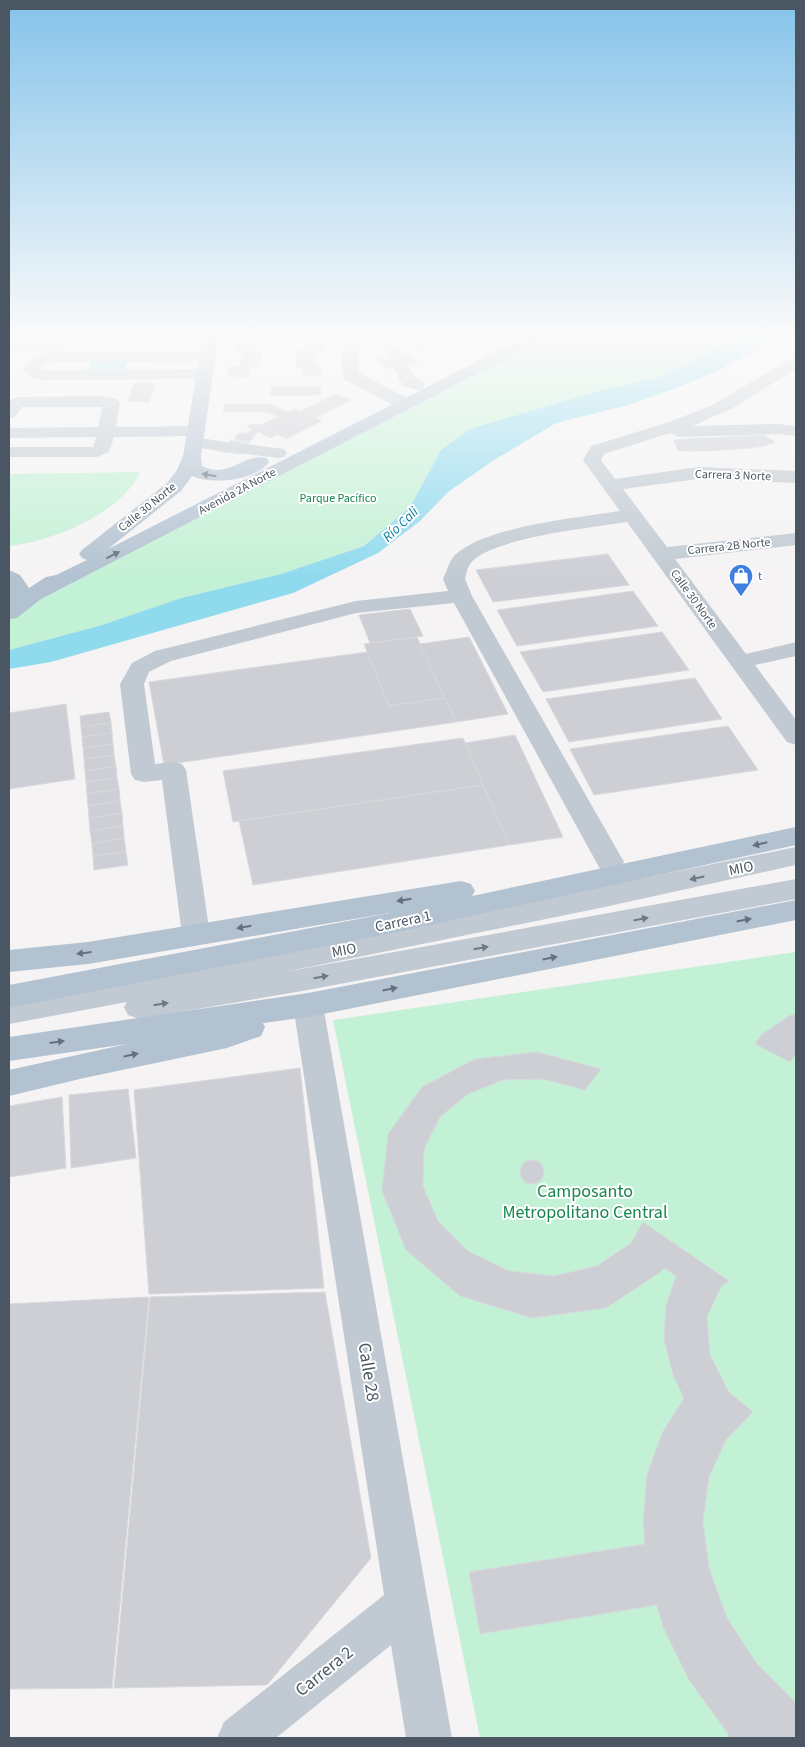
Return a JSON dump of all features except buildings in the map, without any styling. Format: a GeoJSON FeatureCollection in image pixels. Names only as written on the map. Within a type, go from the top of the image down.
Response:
{"type":"FeatureCollection","features":[{"type":"Feature","properties":{"kind":"main road","name":"Calle 30 Norte"},"geometry":{"type":"LineString","coordinates":[[12,609],[38,592],[174,487],[186,471],[198,416]]}},
{"type":"Feature","properties":{"kind":"main road","name":"Avenida 2A Norte"},"geometry":{"type":"LineString","coordinates":[[195,437],[193,469],[198,473],[206,475],[226,476],[239,473],[278,453],[364,416]]}},
{"type":"Feature","properties":{"kind":"main road","name":"Avenida 2A Norte"},"geometry":{"type":"LineString","coordinates":[[38,592],[371,416]]}},
{"type":"Feature","properties":{"kind":"main road"},"geometry":{"type":"LineString","coordinates":[[9,576],[18,583],[20,592],[12,609]]}},
{"type":"Feature","properties":{"kind":"main road","name":"Carrera 1"},"geometry":{"type":"LineString","coordinates":[[9,997],[293,944],[796,836]]}},
{"type":"Feature","properties":{"kind":"main road"},"geometry":{"type":"LineString","coordinates":[[9,961],[88,953],[452,892],[610,862],[724,852]]}},
{"type":"Feature","properties":{"kind":"main road"},"geometry":{"type":"LineString","coordinates":[[9,1049],[308,1005],[796,910]]}},
{"type":"Feature","properties":{"kind":"main road"},"geometry":{"type":"LineString","coordinates":[[9,1083],[84,1065],[227,1036],[308,1005]]}},
{"type":"Feature","properties":{"kind":"street"},"geometry":{"type":"LineString","coordinates":[[9,452],[97,452],[103,448],[109,416]]}},
{"type":"Feature","properties":{"kind":"street"},"geometry":{"type":"LineString","coordinates":[[658,433],[702,416]]}},
{"type":"Feature","properties":{"kind":"street"},"geometry":{"type":"LineString","coordinates":[[9,433],[108,424],[195,437],[226,447]]}},
{"type":"Feature","properties":{"kind":"street"},"geometry":{"type":"LineString","coordinates":[[658,433],[778,429],[796,431]]}},
{"type":"Feature","properties":{"kind":"street","name":"Calle 30 Norte"},"geometry":{"type":"LineString","coordinates":[[658,433],[629,439],[597,450],[592,460],[796,737]]}},
{"type":"Feature","properties":{"kind":"street"},"geometry":{"type":"LineString","coordinates":[[244,449],[278,453]]}},
{"type":"Feature","properties":{"kind":"street","name":"Carrera 3 Norte"},"geometry":{"type":"LineString","coordinates":[[611,485],[698,473],[796,477]]}},
{"type":"Feature","properties":{"kind":"street"},"geometry":{"type":"LineString","coordinates":[[610,862],[461,596],[454,579],[461,561],[483,546],[517,535],[632,515]]}},
{"type":"Feature","properties":{"kind":"street","name":"Carrera 2B Norte"},"geometry":{"type":"LineString","coordinates":[[661,554],[796,539]]}},
{"type":"Feature","properties":{"kind":"street"},"geometry":{"type":"LineString","coordinates":[[196,935],[173,770],[144,774],[132,684],[140,668],[162,656],[356,607],[461,596]]}},
{"type":"Feature","properties":{"kind":"street"},"geometry":{"type":"LineString","coordinates":[[740,662],[796,649]]}},
{"type":"Feature","properties":{"kind":"street","name":"MIO"},"geometry":{"type":"LineString","coordinates":[[9,1012],[385,942],[628,893],[796,856]]}},
{"type":"Feature","properties":{"kind":"street","name":"MIO"},"geometry":{"type":"LineString","coordinates":[[9,1028],[302,980],[796,888]]}},
{"type":"Feature","properties":{"kind":"street","name":"Calle 28"},"geometry":{"type":"LineString","coordinates":[[308,1005],[429,1738]]}},
{"type":"Feature","properties":{"kind":"street","name":"Carrera 2"},"geometry":{"type":"LineString","coordinates":[[240,1738],[407,1604]]}},
{"type":"Feature","properties":{"kind":"green space","name":"Parque Pacífico"},"geometry":{"type":"Polygon","coordinates":[[[380,416],[532,416],[441,450],[410,507],[364,546],[281,574],[181,598],[102,625],[9,650],[9,576],[19,597],[380,416]]]}},
{"type":"Feature","properties":{"kind":"green space"},"geometry":{"type":"Polygon","coordinates":[[[140,472],[131,487],[118,500],[84,523],[45,539],[9,546],[9,474],[140,472]]]}},
{"type":"Feature","properties":{"kind":"green space","name":"Camposanto Metropolitano Central"},"geometry":{"type":"Polygon","coordinates":[[[796,952],[796,1738],[480,1738],[333,1020],[796,952]]]}},
{"type":"Feature","properties":{"kind":"water","name":"Río Cali"},"geometry":{"type":"Polygon","coordinates":[[[515,416],[586,416],[556,423],[491,462],[448,492],[420,521],[378,553],[293,593],[51,662],[9,669],[9,650],[102,625],[181,598],[281,574],[364,546],[410,507],[441,450],[470,429],[515,416]]]}},
{"type":"Feature","properties":{"kind":"place","name":"t"},"geometry":{"type":"Point","coordinates":[741,597]}}]}
